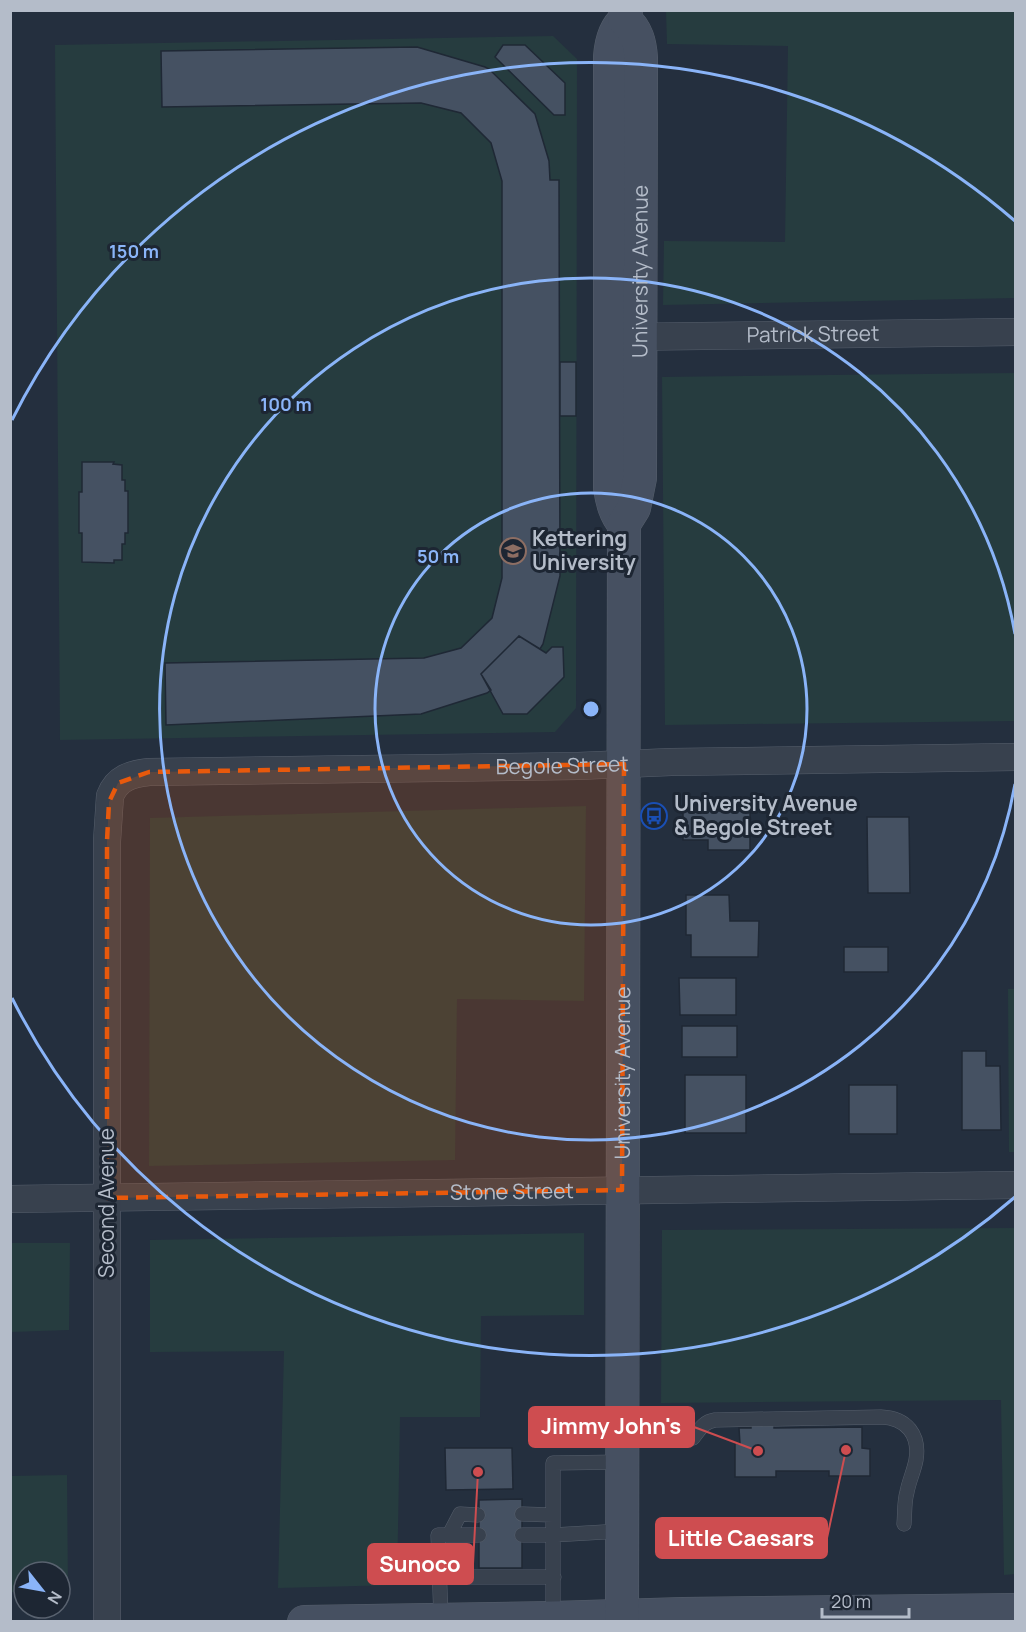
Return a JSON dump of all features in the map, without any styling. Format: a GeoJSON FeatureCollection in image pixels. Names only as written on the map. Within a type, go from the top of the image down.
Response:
{"type":"FeatureCollection","features":[{"type":"Feature","properties":{"kind":"street","name":"University Avenue"},"geometry":{"type":"LineString","coordinates":[[622,1619],[624,524],[614,507],[610,488],[625,338],[610,57],[615,34],[626,15]]}},
{"type":"Feature","properties":{"kind":"street","name":"Patrick Street"},"geometry":{"type":"LineString","coordinates":[[625,338],[1016,332]]}},
{"type":"Feature","properties":{"kind":"street","name":"Begole Street"},"geometry":{"type":"LineString","coordinates":[[115,787],[120,780],[128,776],[149,772],[1016,757]]}},
{"type":"Feature","properties":{"kind":"street","name":"Second Avenue"},"geometry":{"type":"LineString","coordinates":[[107,1622],[107,841],[109,802],[115,787]]}},
{"type":"Feature","properties":{"kind":"street","name":"Stone Street"},"geometry":{"type":"LineString","coordinates":[[10,1199],[1016,1185]]}},
{"type":"Feature","properties":{"kind":"street"},"geometry":{"type":"LineString","coordinates":[[304,1622],[622,1619],[683,1614],[861,1617],[1016,1610]]}},
{"type":"Feature","properties":{"kind":"lane"},"geometry":{"type":"LineString","coordinates":[[693,1438],[706,1422],[715,1420],[881,1417],[896,1419],[908,1427],[916,1444],[916,1461],[906,1497],[904,1524]]}},
{"type":"Feature","properties":{"kind":"lane"},"geometry":{"type":"LineString","coordinates":[[553,1618],[553,1463],[622,1462]]}},
{"type":"Feature","properties":{"kind":"lane"},"geometry":{"type":"LineString","coordinates":[[449,1535],[460,1514],[478,1515]]}},
{"type":"Feature","properties":{"kind":"lane"},"geometry":{"type":"LineString","coordinates":[[522,1514],[553,1515]]}},
{"type":"Feature","properties":{"kind":"lane"},"geometry":{"type":"LineString","coordinates":[[522,1535],[621,1531]]}},
{"type":"Feature","properties":{"kind":"lane"},"geometry":{"type":"LineString","coordinates":[[441,1619],[438,1535],[479,1535]]}},
{"type":"Feature","properties":{"kind":"lane"},"geometry":{"type":"LineString","coordinates":[[439,1577],[554,1577]]}},
{"type":"Feature","properties":{"kind":"highlighted area"},"geometry":{"type":"Polygon","coordinates":[[[624,764],[622,1190],[107,1198],[107,841],[109,802],[118,783],[149,772],[624,764]]]}},
{"type":"Feature","properties":{"kind":"green space"},"geometry":{"type":"Polygon","coordinates":[[[666,11],[1015,11],[1015,298],[663,305],[664,241],[785,242],[788,46],[667,44],[666,11]]]}},
{"type":"Feature","properties":{"kind":"green space"},"geometry":{"type":"Polygon","coordinates":[[[553,36],[577,59],[576,708],[555,732],[60,740],[55,45],[553,36]]]}},
{"type":"Feature","properties":{"kind":"green space"},"geometry":{"type":"Polygon","coordinates":[[[1015,373],[1015,721],[665,725],[662,377],[1015,373]]]}},
{"type":"Feature","properties":{"kind":"green space"},"geometry":{"type":"Polygon","coordinates":[[[586,806],[584,1001],[457,999],[455,1160],[149,1166],[150,818],[586,806]]]}},
{"type":"Feature","properties":{"kind":"green space"},"geometry":{"type":"Polygon","coordinates":[[[1008,989],[1016,989],[1015,1152],[1009,1152],[1008,989]]]}},
{"type":"Feature","properties":{"kind":"green space"},"geometry":{"type":"Polygon","coordinates":[[[1015,1228],[1015,1574],[1004,1575],[1001,1400],[661,1403],[662,1230],[1015,1228]]]}},
{"type":"Feature","properties":{"kind":"green space"},"geometry":{"type":"Polygon","coordinates":[[[584,1233],[584,1315],[481,1316],[480,1417],[400,1417],[397,1585],[278,1588],[284,1351],[150,1352],[150,1240],[584,1233]]]}},
{"type":"Feature","properties":{"kind":"green space"},"geometry":{"type":"Polygon","coordinates":[[[10,1243],[70,1243],[69,1330],[11,1332],[10,1243]]]}},
{"type":"Feature","properties":{"kind":"green space"},"geometry":{"type":"Polygon","coordinates":[[[67,1475],[68,1560],[12,1560],[12,1592],[11,1592],[11,1476],[67,1475]]]}},
{"type":"Feature","properties":{"kind":"building"},"geometry":{"type":"Polygon","coordinates":[[[503,45],[525,45],[565,83],[565,115],[554,115],[495,57],[503,45]]]}},
{"type":"Feature","properties":{"kind":"building"},"geometry":{"type":"Polygon","coordinates":[[[417,47],[489,69],[535,114],[549,161],[550,180],[559,180],[560,576],[543,644],[540,649],[519,636],[481,674],[491,690],[421,714],[166,725],[165,663],[424,658],[461,648],[492,618],[502,578],[502,181],[491,143],[461,113],[421,103],[162,107],[161,51],[417,47]]]}},
{"type":"Feature","properties":{"kind":"building"},"geometry":{"type":"Polygon","coordinates":[[[560,362],[576,362],[576,416],[560,416],[560,362]]]}},
{"type":"Feature","properties":{"kind":"building"},"geometry":{"type":"Polygon","coordinates":[[[82,462],[114,462],[113,464],[122,465],[122,480],[125,480],[125,491],[128,491],[128,533],[125,533],[125,544],[122,544],[122,560],[114,560],[114,563],[82,562],[79,492],[82,492],[82,462]]]}},
{"type":"Feature","properties":{"kind":"building"},"geometry":{"type":"Polygon","coordinates":[[[519,636],[546,653],[552,647],[563,647],[564,677],[527,714],[503,714],[481,674],[519,636]]]}},
{"type":"Feature","properties":{"kind":"building"},"geometry":{"type":"Polygon","coordinates":[[[683,811],[750,811],[750,850],[708,850],[708,840],[683,840],[683,811]]]}},
{"type":"Feature","properties":{"kind":"building"},"geometry":{"type":"Polygon","coordinates":[[[867,817],[909,817],[910,893],[868,893],[867,817]]]}},
{"type":"Feature","properties":{"kind":"building"},"geometry":{"type":"Polygon","coordinates":[[[686,895],[729,895],[730,921],[759,921],[758,957],[691,957],[691,935],[686,935],[686,895]]]}},
{"type":"Feature","properties":{"kind":"building"},"geometry":{"type":"Polygon","coordinates":[[[844,947],[888,947],[888,972],[844,972],[844,947]]]}},
{"type":"Feature","properties":{"kind":"building"},"geometry":{"type":"Polygon","coordinates":[[[679,978],[736,978],[736,1015],[680,1015],[679,978]]]}},
{"type":"Feature","properties":{"kind":"building"},"geometry":{"type":"Polygon","coordinates":[[[682,1026],[737,1026],[737,1057],[682,1057],[682,1026]]]}},
{"type":"Feature","properties":{"kind":"building"},"geometry":{"type":"Polygon","coordinates":[[[962,1051],[986,1051],[986,1066],[1000,1066],[1001,1130],[962,1130],[962,1051]]]}},
{"type":"Feature","properties":{"kind":"building"},"geometry":{"type":"Polygon","coordinates":[[[685,1075],[746,1075],[746,1133],[685,1133],[685,1075]]]}},
{"type":"Feature","properties":{"kind":"building"},"geometry":{"type":"Polygon","coordinates":[[[849,1085],[897,1085],[897,1134],[849,1134],[849,1085]]]}},
{"type":"Feature","properties":{"kind":"building"},"geometry":{"type":"Polygon","coordinates":[[[751,1421],[774,1421],[774,1428],[862,1427],[862,1448],[870,1449],[870,1476],[829,1476],[829,1471],[776,1471],[776,1477],[735,1477],[735,1443],[740,1444],[739,1428],[751,1428],[751,1421]]]}},
{"type":"Feature","properties":{"kind":"building"},"geometry":{"type":"Polygon","coordinates":[[[445,1448],[512,1448],[513,1489],[446,1490],[445,1448]]]}},
{"type":"Feature","properties":{"kind":"building"},"geometry":{"type":"Polygon","coordinates":[[[522,1499],[522,1568],[479,1568],[479,1500],[522,1499]]]}},
{"type":"Feature","properties":{"kind":"place","name":"Kettering University"},"geometry":{"type":"Point","coordinates":[513,551]}},
{"type":"Feature","properties":{"kind":"place","name":"University Avenue & Begole Street"},"geometry":{"type":"Point","coordinates":[654,816]}},
{"type":"Feature","properties":{"kind":"place","name":"Little Caesars"},"geometry":{"type":"Point","coordinates":[846,1450]}},
{"type":"Feature","properties":{"kind":"place","name":"Jimmy John's"},"geometry":{"type":"Point","coordinates":[758,1451]}},
{"type":"Feature","properties":{"kind":"place","name":"Sunoco"},"geometry":{"type":"Point","coordinates":[478,1472]}}]}
